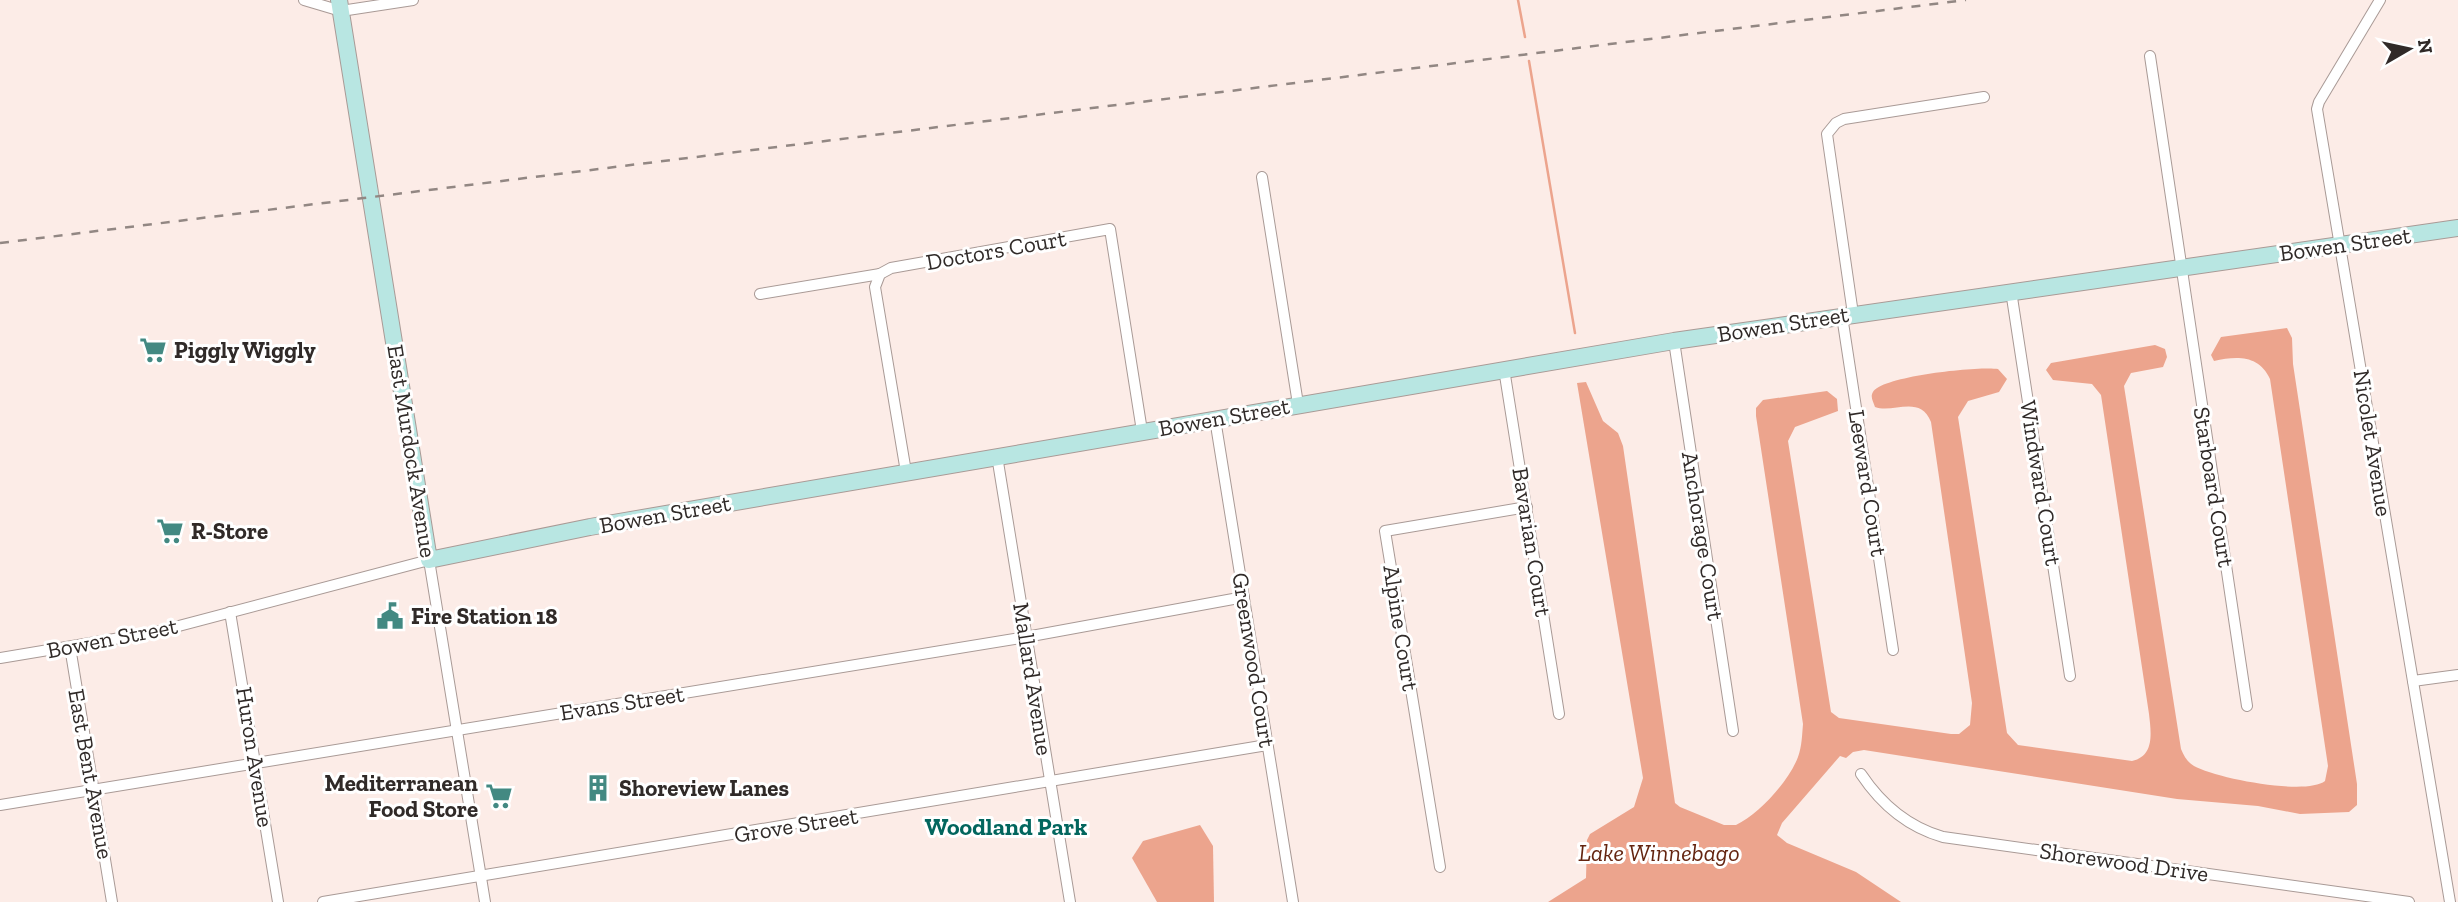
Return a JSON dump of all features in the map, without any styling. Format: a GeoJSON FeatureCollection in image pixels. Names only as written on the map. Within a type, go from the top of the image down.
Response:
{"type":"FeatureCollection","features":[{"type":"Feature","properties":{"kind":"main road","name":"East Murdock Avenue"},"geometry":{"type":"LineString","coordinates":[[340,5],[429,560]]}},
{"type":"Feature","properties":{"kind":"main road","name":"Bowen Street"},"geometry":{"type":"LineString","coordinates":[[429,560],[590,527],[1674,341],[2458,228]]}},
{"type":"Feature","properties":{"kind":"street"},"geometry":{"type":"LineString","coordinates":[[304,0],[340,5],[413,0]]}},
{"type":"Feature","properties":{"kind":"street","name":"Nicolet Avenue"},"geometry":{"type":"LineString","coordinates":[[2380,0],[2317,109],[2450,902]]}},
{"type":"Feature","properties":{"kind":"street","name":"Starboard Court"},"geometry":{"type":"LineString","coordinates":[[2150,55],[2247,706]]}},
{"type":"Feature","properties":{"kind":"street","name":"Leeward Court"},"geometry":{"type":"LineString","coordinates":[[1893,650],[1847,315],[1826,134],[1843,119],[1984,97]]}},
{"type":"Feature","properties":{"kind":"street"},"geometry":{"type":"LineString","coordinates":[[1262,177],[1298,404]]}},
{"type":"Feature","properties":{"kind":"street","name":"Doctors Court"},"geometry":{"type":"LineString","coordinates":[[880,274],[891,268],[1110,229],[1142,431]]}},
{"type":"Feature","properties":{"kind":"street"},"geometry":{"type":"LineString","coordinates":[[760,294],[880,274]]}},
{"type":"Feature","properties":{"kind":"street"},"geometry":{"type":"LineString","coordinates":[[880,274],[875,287],[906,472]]}},
{"type":"Feature","properties":{"kind":"street","name":"Windward Court"},"geometry":{"type":"LineString","coordinates":[[2011,291],[2070,676]]}},
{"type":"Feature","properties":{"kind":"street","name":"Anchorage Court"},"geometry":{"type":"LineString","coordinates":[[1674,341],[1733,731]]}},
{"type":"Feature","properties":{"kind":"street","name":"Bavarian Court"},"geometry":{"type":"LineString","coordinates":[[1504,369],[1559,714]]}},
{"type":"Feature","properties":{"kind":"street","name":"Greenwood Court"},"geometry":{"type":"LineString","coordinates":[[1215,419],[1293,902]]}},
{"type":"Feature","properties":{"kind":"street","name":"Mallard Avenue"},"geometry":{"type":"LineString","coordinates":[[997,456],[1070,902]]}},
{"type":"Feature","properties":{"kind":"street","name":"Alpine Court"},"geometry":{"type":"LineString","coordinates":[[1440,867],[1385,531],[1527,508]]}},
{"type":"Feature","properties":{"kind":"street","name":"Bowen Street"},"geometry":{"type":"LineString","coordinates":[[0,658],[156,632],[429,560]]}},
{"type":"Feature","properties":{"kind":"street","name":"East Murdock Avenue"},"geometry":{"type":"LineString","coordinates":[[429,560],[485,902]]}},
{"type":"Feature","properties":{"kind":"street","name":"Evans Street"},"geometry":{"type":"LineString","coordinates":[[0,805],[1026,637],[1244,597]]}},
{"type":"Feature","properties":{"kind":"street","name":"Huron Avenue"},"geometry":{"type":"LineString","coordinates":[[230,612],[278,902]]}},
{"type":"Feature","properties":{"kind":"street","name":"East Bent Avenue"},"geometry":{"type":"LineString","coordinates":[[70,647],[112,902]]}},
{"type":"Feature","properties":{"kind":"street"},"geometry":{"type":"LineString","coordinates":[[2413,681],[2458,675]]}},
{"type":"Feature","properties":{"kind":"street","name":"Grove Street"},"geometry":{"type":"LineString","coordinates":[[323,902],[1268,745]]}},
{"type":"Feature","properties":{"kind":"street","name":"Shorewood Drive"},"geometry":{"type":"LineString","coordinates":[[1861,774],[1883,803],[1913,824],[1943,837],[2409,902]]}},
{"type":"Feature","properties":{"kind":"water","name":"Lake Winnebago"},"geometry":{"type":"Polygon","coordinates":[[[2287,328],[2292,338],[2293,364],[2357,784],[2357,805],[2349,812],[2300,814],[2258,806],[2177,799],[1864,750],[1853,752],[1846,758],[1840,756],[1782,823],[1777,835],[1787,843],[1856,872],[1901,902],[1548,902],[1586,878],[1587,840],[1590,834],[1634,807],[1643,778],[1577,383],[1586,382],[1603,421],[1618,433],[1623,446],[1675,803],[1680,807],[1724,825],[1736,825],[1754,813],[1780,786],[1794,766],[1800,749],[1803,724],[1756,416],[1756,408],[1763,400],[1827,391],[1837,399],[1838,411],[1795,427],[1788,441],[1831,712],[1839,718],[1951,734],[1959,734],[1970,725],[1972,703],[1931,422],[1920,409],[1913,407],[1875,407],[1872,397],[1873,392],[1880,386],[1894,381],[1952,371],[1998,369],[2007,379],[1999,392],[1968,401],[1958,417],[2007,733],[2018,745],[2132,761],[2145,754],[2150,742],[2149,714],[2101,395],[2092,384],[2053,380],[2046,370],[2051,363],[2155,345],[2165,349],[2167,357],[2163,367],[2131,373],[2124,386],[2181,749],[2189,763],[2205,771],[2260,784],[2299,787],[2325,781],[2328,766],[2270,379],[2254,361],[2231,358],[2214,361],[2211,355],[2221,337],[2287,328]]]}},
{"type":"Feature","properties":{"kind":"water"},"geometry":{"type":"Polygon","coordinates":[[[1200,825],[1213,846],[1214,902],[1157,902],[1132,858],[1143,841],[1200,825]]]}},
{"type":"Feature","properties":{"kind":"waterway"},"geometry":{"type":"LineString","coordinates":[[1518,0],[1525,37]]}},
{"type":"Feature","properties":{"kind":"waterway"},"geometry":{"type":"LineString","coordinates":[[1529,61],[1575,333]]}},
{"type":"Feature","properties":{"kind":"railway"},"geometry":{"type":"LineString","coordinates":[[0,243],[1966,0]]}},
{"type":"Feature","properties":{"kind":"place","name":"Piggly Wiggly"},"geometry":{"type":"Point","coordinates":[153,350]}},
{"type":"Feature","properties":{"kind":"place","name":"R-Store"},"geometry":{"type":"Point","coordinates":[170,531]}},
{"type":"Feature","properties":{"kind":"place","name":"Fire Station 18"},"geometry":{"type":"Point","coordinates":[390,616]}},
{"type":"Feature","properties":{"kind":"place","name":"Shoreview Lanes"},"geometry":{"type":"Point","coordinates":[598,788]}},
{"type":"Feature","properties":{"kind":"place","name":"Mediterranean Food Store"},"geometry":{"type":"Point","coordinates":[499,796]}},
{"type":"Feature","properties":{"kind":"district","name":"Woodland Park"},"geometry":{"type":"Point","coordinates":[1006,827]}}]}
